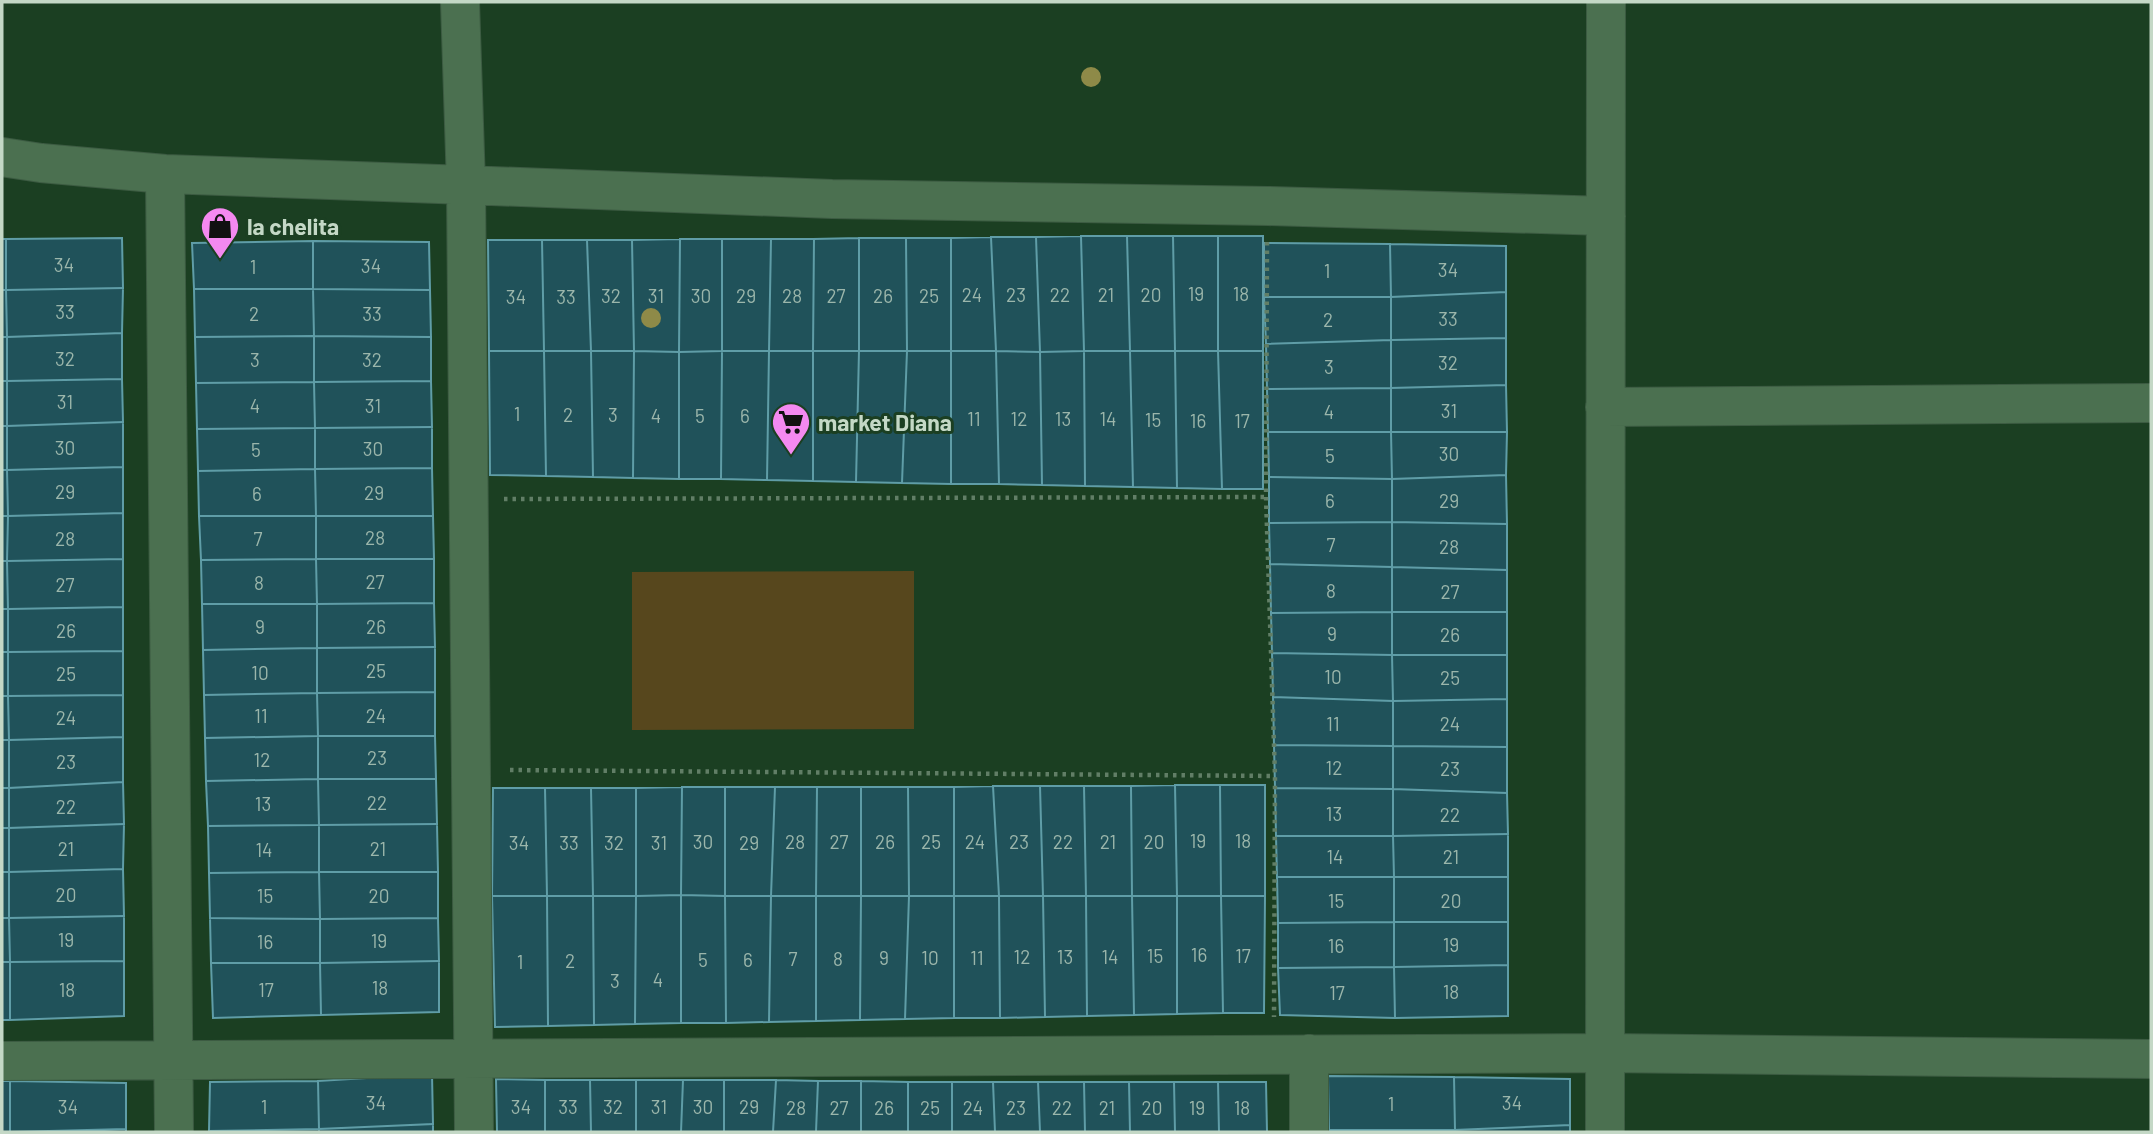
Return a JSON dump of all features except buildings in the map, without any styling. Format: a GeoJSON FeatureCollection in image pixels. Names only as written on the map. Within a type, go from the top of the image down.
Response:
{"type":"FeatureCollection","features":[{"type":"Feature","properties":{"kind":"street"},"geometry":{"type":"LineString","coordinates":[[460,2],[466,185],[474,1132]]}},
{"type":"Feature","properties":{"kind":"street"},"geometry":{"type":"LineString","coordinates":[[1605,1132],[1606,2]]}},
{"type":"Feature","properties":{"kind":"street"},"geometry":{"type":"LineString","coordinates":[[2,157],[166,174],[832,199],[1268,206],[1606,216]]}},
{"type":"Feature","properties":{"kind":"street"},"geometry":{"type":"LineString","coordinates":[[166,174],[174,1132]]}},
{"type":"Feature","properties":{"kind":"street"},"geometry":{"type":"LineString","coordinates":[[1605,407],[2151,402]]}},
{"type":"Feature","properties":{"kind":"street"},"geometry":{"type":"LineString","coordinates":[[2,1061],[1605,1053],[2151,1059]]}},
{"type":"Feature","properties":{"kind":"street"},"geometry":{"type":"LineString","coordinates":[[1291,1054],[1309,1132]]}},
{"type":"Feature","properties":{"kind":"path"},"geometry":{"type":"LineString","coordinates":[[1268,206],[1266,497],[1275,776],[1291,1054]]}},
{"type":"Feature","properties":{"kind":"path"},"geometry":{"type":"LineString","coordinates":[[468,499],[1266,497]]}},
{"type":"Feature","properties":{"kind":"path"},"geometry":{"type":"LineString","coordinates":[[471,769],[1275,776]]}},
{"type":"Feature","properties":{"kind":"shaded area"},"geometry":{"type":"Polygon","coordinates":[[[914,571],[914,729],[632,730],[632,572],[914,571]]]}},
{"type":"Feature","properties":{"kind":"place","name":"la chelita"},"geometry":{"type":"Point","coordinates":[220,260]}},
{"type":"Feature","properties":{"kind":"place","name":"market Diana"},"geometry":{"type":"Point","coordinates":[791,456]}}]}
